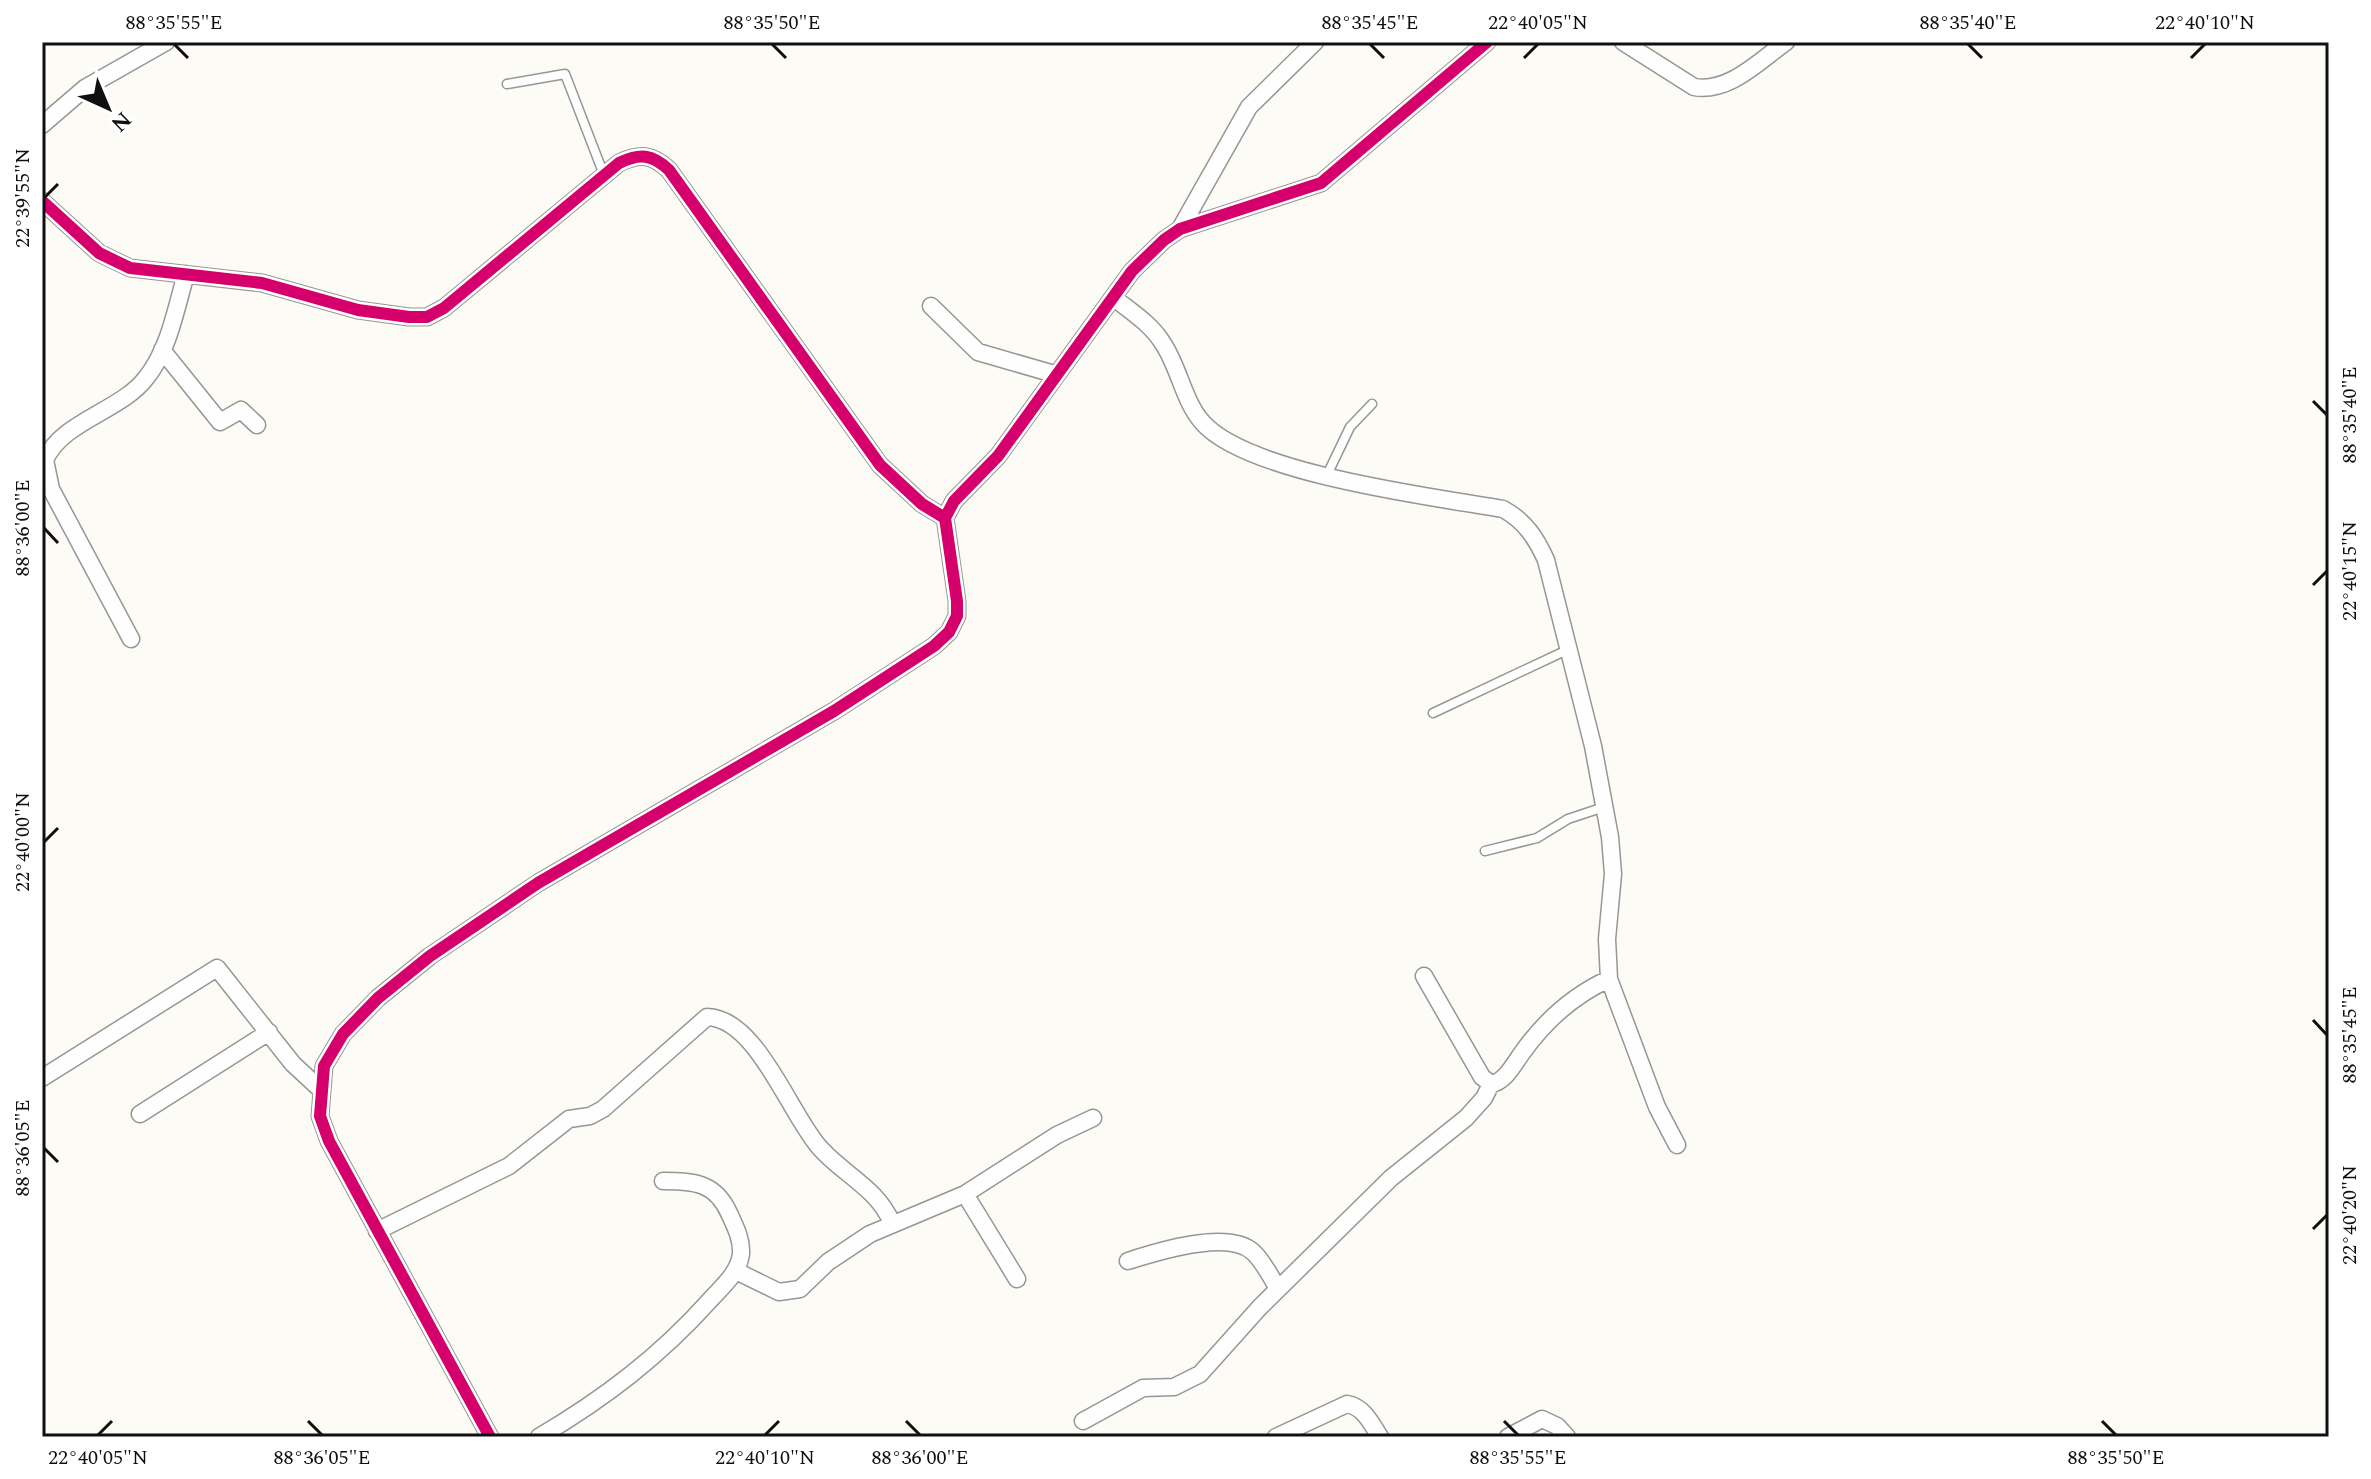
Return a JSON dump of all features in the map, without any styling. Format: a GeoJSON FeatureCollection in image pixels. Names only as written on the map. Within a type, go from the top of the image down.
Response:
{"type":"FeatureCollection","features":[{"type":"Feature","properties":{"kind":"street"},"geometry":{"type":"LineString","coordinates":[[42,125],[85,88],[166,42]]}},
{"type":"Feature","properties":{"kind":"street"},"geometry":{"type":"LineString","coordinates":[[490,1437],[329,1141],[320,1116],[324,1066],[343,1034],[378,998],[430,956],[538,883],[834,711],[934,646],[949,632],[957,616],[945,518],[954,501],[998,456],[1054,374],[1132,271],[1180,229],[1249,107],[1315,42]]}},
{"type":"Feature","properties":{"kind":"street"},"geometry":{"type":"LineString","coordinates":[[1180,229],[1321,183],[1487,42]]}},
{"type":"Feature","properties":{"kind":"street"},"geometry":{"type":"LineString","coordinates":[[1623,42],[1694,87],[1707,89],[1732,80],[1786,42]]}},
{"type":"Feature","properties":{"kind":"street"},"geometry":{"type":"LineString","coordinates":[[42,201],[115,263],[262,283],[358,310],[427,317],[444,308],[604,176],[632,157],[646,155],[657,159],[669,170],[880,465],[922,504],[945,518]]}},
{"type":"Feature","properties":{"kind":"street"},"geometry":{"type":"LineString","coordinates":[[131,639],[112,609],[44,476],[49,452],[145,381],[162,350],[186,274]]}},
{"type":"Feature","properties":{"kind":"street"},"geometry":{"type":"LineString","coordinates":[[1113,297],[1163,343],[1199,419],[1248,452],[1361,486],[1503,509],[1516,516],[1538,542],[1546,560],[1604,806],[1613,874],[1607,939],[1609,979],[1657,1107],[1677,1145]]}},
{"type":"Feature","properties":{"kind":"street"},"geometry":{"type":"LineString","coordinates":[[931,306],[978,352],[1054,374]]}},
{"type":"Feature","properties":{"kind":"street"},"geometry":{"type":"LineString","coordinates":[[162,350],[220,422],[241,410],[257,425]]}},
{"type":"Feature","properties":{"kind":"street"},"geometry":{"type":"LineString","coordinates":[[42,1078],[217,968],[320,1089]]}},
{"type":"Feature","properties":{"kind":"street"},"geometry":{"type":"LineString","coordinates":[[1424,976],[1482,1077],[1491,1084],[1498,1083],[1560,1012],[1609,979]]}},
{"type":"Feature","properties":{"kind":"street"},"geometry":{"type":"LineString","coordinates":[[377,1231],[509,1166],[569,1119],[590,1116],[603,1109],[707,1017],[725,1019],[736,1027],[758,1053],[819,1147],[872,1192],[892,1223]]}},
{"type":"Feature","properties":{"kind":"street"},"geometry":{"type":"LineString","coordinates":[[140,1114],[269,1032]]}},
{"type":"Feature","properties":{"kind":"street"},"geometry":{"type":"LineString","coordinates":[[1083,1421],[1143,1388],[1174,1387],[1200,1374],[1278,1289],[1391,1178],[1466,1118],[1484,1098],[1491,1084]]}},
{"type":"Feature","properties":{"kind":"street"},"geometry":{"type":"LineString","coordinates":[[736,1271],[763,1286],[789,1293],[800,1289],[848,1247],[892,1223],[965,1194],[1057,1135],[1093,1118]]}},
{"type":"Feature","properties":{"kind":"street"},"geometry":{"type":"LineString","coordinates":[[539,1437],[639,1371],[676,1338],[736,1271],[741,1255],[740,1239],[716,1193],[704,1183],[663,1181]]}},
{"type":"Feature","properties":{"kind":"street"},"geometry":{"type":"LineString","coordinates":[[965,1194],[1017,1279]]}},
{"type":"Feature","properties":{"kind":"street"},"geometry":{"type":"LineString","coordinates":[[1128,1261],[1201,1243],[1241,1245],[1254,1253],[1278,1289]]}},
{"type":"Feature","properties":{"kind":"street"},"geometry":{"type":"LineString","coordinates":[[1276,1437],[1347,1404],[1356,1406],[1380,1437]]}},
{"type":"Feature","properties":{"kind":"street"},"geometry":{"type":"LineString","coordinates":[[1508,1437],[1542,1419],[1557,1426],[1567,1437]]}},
{"type":"Feature","properties":{"kind":"lane"},"geometry":{"type":"LineString","coordinates":[[507,84],[565,74],[604,176]]}},
{"type":"Feature","properties":{"kind":"lane"},"geometry":{"type":"LineString","coordinates":[[1327,475],[1350,427],[1372,404]]}},
{"type":"Feature","properties":{"kind":"lane"},"geometry":{"type":"LineString","coordinates":[[1433,713],[1567,650]]}},
{"type":"Feature","properties":{"kind":"lane"},"geometry":{"type":"LineString","coordinates":[[1485,851],[1537,838],[1568,819],[1604,806]]}},
{"type":"Feature","properties":{"kind":"cycle path"},"geometry":{"type":"LineString","coordinates":[[490,1437],[329,1141],[320,1116],[324,1066],[343,1034],[378,998],[430,956],[538,883],[834,711],[934,646],[949,632],[957,616],[945,518],[954,501],[998,456],[1132,271],[1180,229],[1321,183],[1487,42]]}},
{"type":"Feature","properties":{"kind":"cycle path"},"geometry":{"type":"LineString","coordinates":[[42,201],[99,253],[130,268],[262,283],[358,310],[427,317],[444,308],[619,163],[633,158],[651,158],[669,170],[880,465],[922,504],[945,518]]}}]}
